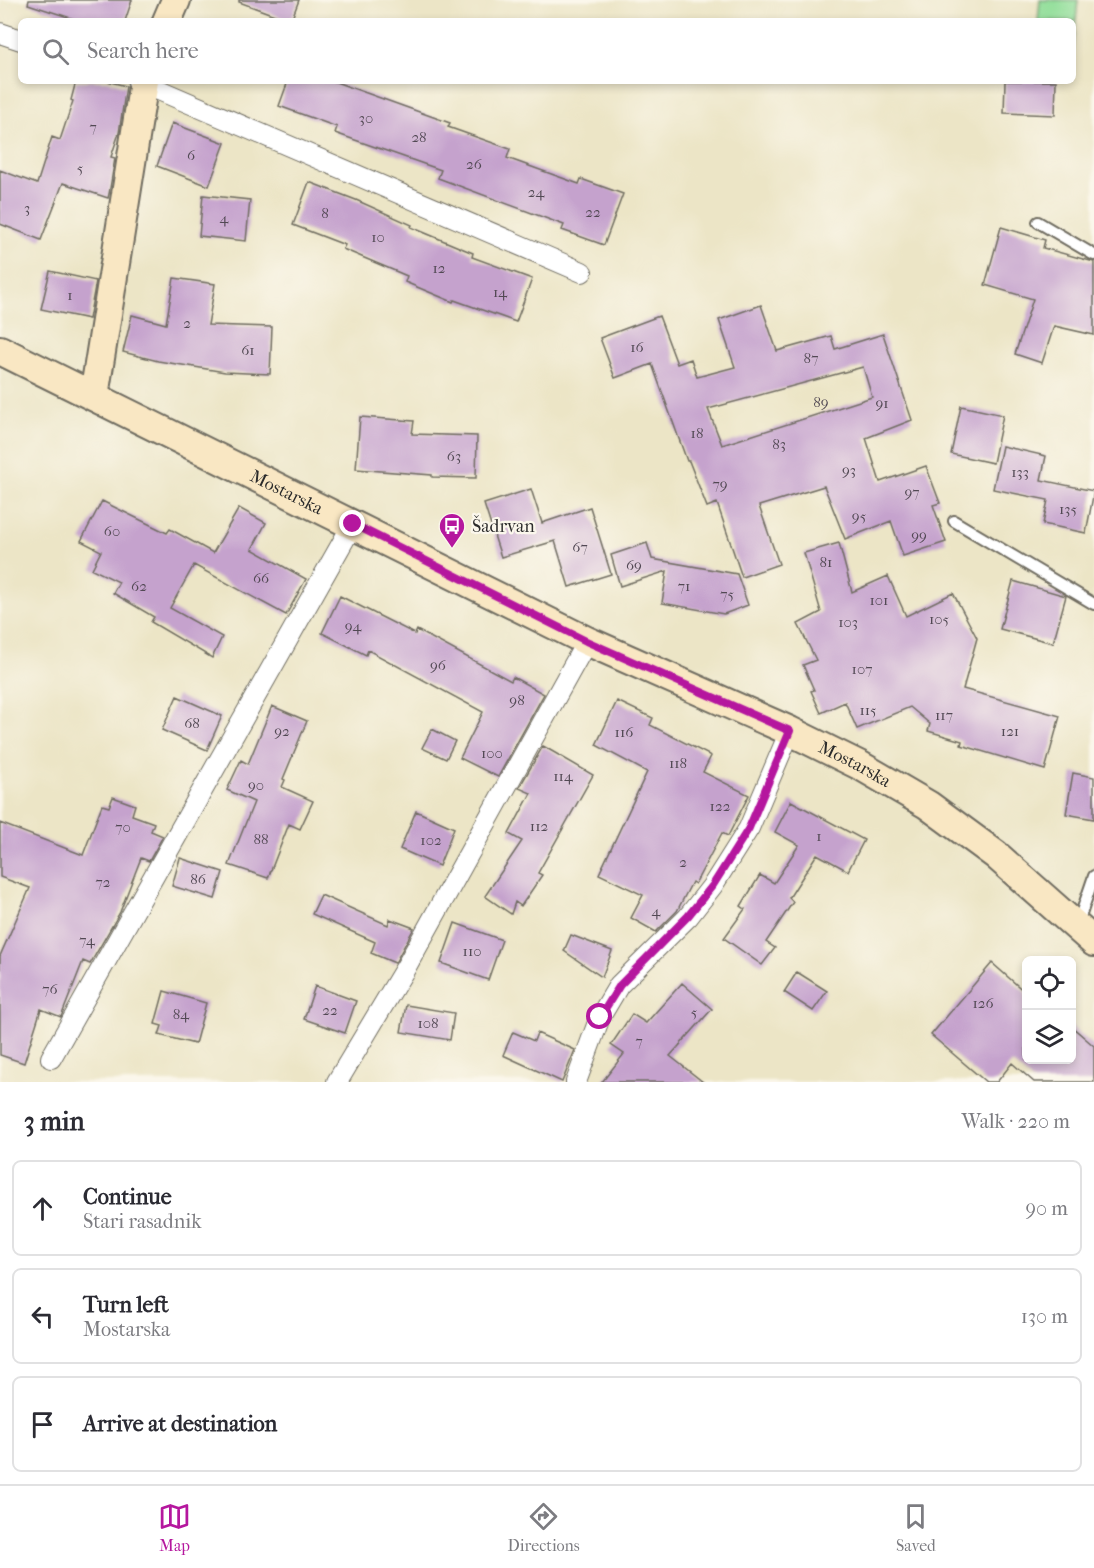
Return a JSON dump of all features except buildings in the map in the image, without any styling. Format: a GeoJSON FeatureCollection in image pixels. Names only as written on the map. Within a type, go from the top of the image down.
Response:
{"type":"FeatureCollection","features":[{"type":"Feature","properties":{"kind":"main road"},"geometry":{"type":"LineString","coordinates":[[168,18],[176,0]]}},
{"type":"Feature","properties":{"kind":"main road"},"geometry":{"type":"LineString","coordinates":[[94,396],[142,84]]}},
{"type":"Feature","properties":{"kind":"main road","name":"Mostarska"},"geometry":{"type":"LineString","coordinates":[[0,350],[586,641],[790,731],[861,766],[928,805],[996,855],[1086,934]]}},
{"type":"Feature","properties":{"kind":"street"},"geometry":{"type":"LineString","coordinates":[[0,33],[18,39]]}},
{"type":"Feature","properties":{"kind":"street"},"geometry":{"type":"LineString","coordinates":[[147,84],[582,272]]}},
{"type":"Feature","properties":{"kind":"street"},"geometry":{"type":"LineString","coordinates":[[51,1058],[353,524]]}},
{"type":"Feature","properties":{"kind":"street"},"geometry":{"type":"LineString","coordinates":[[337,1082],[406,967],[586,641]]}},
{"type":"Feature","properties":{"kind":"street"},"geometry":{"type":"LineString","coordinates":[[576,1082],[600,1017],[620,985],[688,916],[713,885],[749,828],[790,731]]}},
{"type":"Feature","properties":{"kind":"lane"},"geometry":{"type":"LineString","coordinates":[[1038,222],[1094,255]]}},
{"type":"Feature","properties":{"kind":"lane"},"geometry":{"type":"LineString","coordinates":[[954,521],[1094,604]]}},
{"type":"Feature","properties":{"kind":"lane"},"geometry":{"type":"LineString","coordinates":[[1086,934],[1094,876]]}},
{"type":"Feature","properties":{"kind":"green space"},"geometry":{"type":"Polygon","coordinates":[[[1040,0],[1078,0],[1076,21],[1076,18],[1038,18],[1040,0]]]}},
{"type":"Feature","properties":{"kind":"place","name":"Šadrvan"},"geometry":{"type":"Point","coordinates":[452,549]}},
{"type":"Feature","properties":{"kind":"route"},"geometry":{"type":"LineString","coordinates":[[353,524],[586,641],[790,731],[749,828],[713,885],[688,916],[620,985],[600,1017]]}}]}
